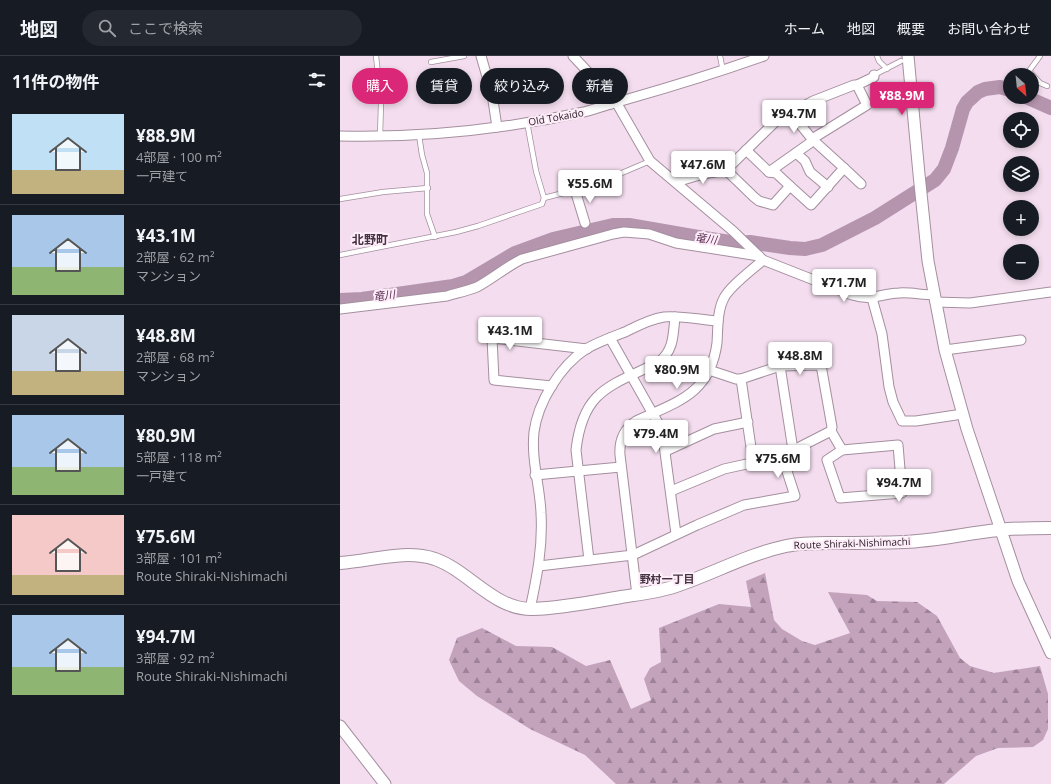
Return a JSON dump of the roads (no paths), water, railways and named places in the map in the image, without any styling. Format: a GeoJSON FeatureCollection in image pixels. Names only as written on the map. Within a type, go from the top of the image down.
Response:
{"type":"FeatureCollection","features":[{"type":"Feature","properties":{"kind":"main road","name":"Route Shiraki-Nishimachi"},"geometry":{"type":"LineString","coordinates":[[340,562],[355,562],[396,555],[418,556],[435,559],[459,571],[489,593],[507,603],[530,609],[564,606],[677,586],[763,552],[787,545],[812,543],[904,542],[935,540],[1001,529],[1051,528]]}},
{"type":"Feature","properties":{"kind":"street"},"geometry":{"type":"LineString","coordinates":[[481,56],[492,94],[497,127]]}},
{"type":"Feature","properties":{"kind":"street"},"geometry":{"type":"LineString","coordinates":[[573,56],[584,68]]}},
{"type":"Feature","properties":{"kind":"street","name":"Old Tokaido"},"geometry":{"type":"LineString","coordinates":[[628,99],[723,71],[764,56]]}},
{"type":"Feature","properties":{"kind":"street"},"geometry":{"type":"LineString","coordinates":[[905,59],[934,299],[944,350],[966,429],[1018,581],[1051,653]]}},
{"type":"Feature","properties":{"kind":"street"},"geometry":{"type":"LineString","coordinates":[[676,182],[703,174],[726,170],[775,122],[792,114],[813,101],[854,84],[857,85],[874,77],[874,75]]}},
{"type":"Feature","properties":{"kind":"street"},"geometry":{"type":"LineString","coordinates":[[770,172],[810,143],[812,139],[867,105],[857,85]]}},
{"type":"Feature","properties":{"kind":"street","name":"Old Tokaido"},"geometry":{"type":"LineString","coordinates":[[340,136],[380,137],[419,135],[497,127],[585,112],[610,104]]}},
{"type":"Feature","properties":{"kind":"street"},"geometry":{"type":"LineString","coordinates":[[614,104],[650,161],[676,182],[758,255]]}},
{"type":"Feature","properties":{"kind":"street"},"geometry":{"type":"LineString","coordinates":[[792,114],[812,139],[861,184]]}},
{"type":"Feature","properties":{"kind":"street"},"geometry":{"type":"LineString","coordinates":[[746,150],[770,172],[776,173],[811,205],[844,168]]}},
{"type":"Feature","properties":{"kind":"street"},"geometry":{"type":"LineString","coordinates":[[796,153],[805,162],[810,172],[828,187]]}},
{"type":"Feature","properties":{"kind":"street"},"geometry":{"type":"LineString","coordinates":[[726,170],[759,201],[772,205],[790,186]]}},
{"type":"Feature","properties":{"kind":"street"},"geometry":{"type":"LineString","coordinates":[[575,190],[585,223]]}},
{"type":"Feature","properties":{"kind":"street"},"geometry":{"type":"LineString","coordinates":[[340,309],[447,296],[459,293],[482,284],[522,259],[624,232],[649,234],[676,243],[758,255],[852,295],[864,298],[909,292],[921,294],[934,299],[970,303],[1051,292]]}},
{"type":"Feature","properties":{"kind":"street"},"geometry":{"type":"LineString","coordinates":[[637,594],[621,467],[620,445],[626,430],[630,425],[652,413],[680,401],[690,394],[702,382],[709,370],[716,349],[718,322],[723,300],[727,292],[758,255]]}},
{"type":"Feature","properties":{"kind":"street"},"geometry":{"type":"LineString","coordinates":[[872,298],[882,334],[889,387],[893,402],[902,421],[916,421],[956,415]]}},
{"type":"Feature","properties":{"kind":"street"},"geometry":{"type":"LineString","coordinates":[[530,609],[539,566],[541,542],[541,511],[533,452],[535,430],[540,409],[552,386],[570,363],[587,349],[648,321],[666,317],[675,317],[718,322]]}},
{"type":"Feature","properties":{"kind":"street"},"geometry":{"type":"LineString","coordinates":[[589,560],[576,450],[577,437],[582,421],[589,406],[607,388],[615,382],[658,362],[668,352],[673,339],[675,317]]}},
{"type":"Feature","properties":{"kind":"street"},"geometry":{"type":"LineString","coordinates":[[552,386],[494,380],[492,338],[587,349]]}},
{"type":"Feature","properties":{"kind":"street"},"geometry":{"type":"LineString","coordinates":[[610,338],[630,376],[662,430],[676,534]]}},
{"type":"Feature","properties":{"kind":"street"},"geometry":{"type":"LineString","coordinates":[[944,350],[1021,340]]}},
{"type":"Feature","properties":{"kind":"street"},"geometry":{"type":"LineString","coordinates":[[709,370],[736,379],[780,366],[821,365],[832,427],[831,431],[842,450]]}},
{"type":"Feature","properties":{"kind":"street"},"geometry":{"type":"LineString","coordinates":[[780,366],[793,450]]}},
{"type":"Feature","properties":{"kind":"street"},"geometry":{"type":"LineString","coordinates":[[741,378],[753,461]]}},
{"type":"Feature","properties":{"kind":"street"},"geometry":{"type":"LineString","coordinates":[[666,451],[714,429],[748,422]]}},
{"type":"Feature","properties":{"kind":"street"},"geometry":{"type":"LineString","coordinates":[[671,491],[724,469],[753,461],[782,456],[831,431]]}},
{"type":"Feature","properties":{"kind":"street"},"geometry":{"type":"LineString","coordinates":[[898,445],[902,493],[840,498],[827,460],[842,450],[898,445]]}},
{"type":"Feature","properties":{"kind":"street"},"geometry":{"type":"LineString","coordinates":[[539,566],[633,555],[676,534],[744,506],[795,496],[782,456]]}},
{"type":"Feature","properties":{"kind":"street"},"geometry":{"type":"LineString","coordinates":[[535,475],[621,467]]}},
{"type":"Feature","properties":{"kind":"street"},"geometry":{"type":"LineString","coordinates":[[340,726],[385,784]]}},
{"type":"Feature","properties":{"kind":"lane"},"geometry":{"type":"LineString","coordinates":[[376,56],[378,74],[384,88],[383,100],[381,103],[380,137]]}},
{"type":"Feature","properties":{"kind":"lane"},"geometry":{"type":"LineString","coordinates":[[431,62],[464,56]]}},
{"type":"Feature","properties":{"kind":"lane"},"geometry":{"type":"LineString","coordinates":[[720,56],[723,71]]}},
{"type":"Feature","properties":{"kind":"lane"},"geometry":{"type":"LineString","coordinates":[[877,56],[879,61],[886,69]]}},
{"type":"Feature","properties":{"kind":"lane"},"geometry":{"type":"LineString","coordinates":[[1040,56],[1029,71],[1040,83],[1047,86]]}},
{"type":"Feature","properties":{"kind":"lane"},"geometry":{"type":"LineString","coordinates":[[874,75],[905,59]]}},
{"type":"Feature","properties":{"kind":"lane"},"geometry":{"type":"LineString","coordinates":[[340,255],[435,237],[478,226],[542,204],[544,198],[536,171],[527,122]]}},
{"type":"Feature","properties":{"kind":"lane"},"geometry":{"type":"LineString","coordinates":[[419,135],[427,173],[427,214],[435,237]]}},
{"type":"Feature","properties":{"kind":"lane"},"geometry":{"type":"LineString","coordinates":[[544,198],[575,190],[610,178],[650,161]]}},
{"type":"Feature","properties":{"kind":"lane"},"geometry":{"type":"LineString","coordinates":[[340,199],[368,193],[428,188]]}},
{"type":"Feature","properties":{"kind":"waterway","name":"竜川"},"geometry":{"type":"LineString","coordinates":[[340,300],[362,299],[453,286],[466,282],[515,253],[553,239],[613,225],[629,225],[737,243],[750,242],[805,249],[822,245],[875,218],[935,180],[944,169],[952,148],[963,109],[967,102],[978,92],[985,89],[1003,88]]}},
{"type":"Feature","properties":{"kind":"waterway","name":"竜川"},"geometry":{"type":"LineString","coordinates":[[1039,103],[1051,108]]}},
{"type":"Feature","properties":{"kind":"district","name":"北野町"},"geometry":{"type":"Point","coordinates":[370,239]}},
{"type":"Feature","properties":{"kind":"district","name":"野村一丁目"},"geometry":{"type":"Point","coordinates":[667,578]}}]}
